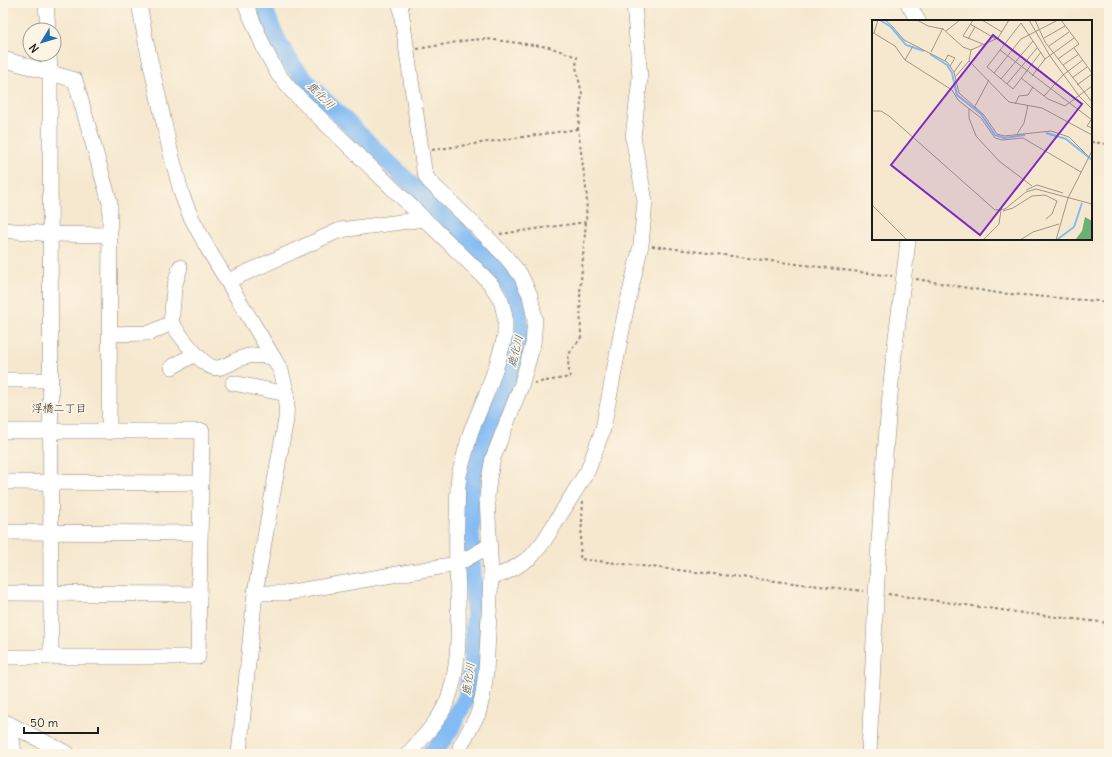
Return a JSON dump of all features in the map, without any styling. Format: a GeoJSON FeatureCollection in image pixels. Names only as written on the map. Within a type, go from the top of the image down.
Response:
{"type":"FeatureCollection","features":[{"type":"Feature","properties":{"kind":"street"},"geometry":{"type":"LineString","coordinates":[[46,3],[47,22]]}},
{"type":"Feature","properties":{"kind":"street"},"geometry":{"type":"LineString","coordinates":[[139,3],[157,94],[182,195],[190,215],[208,249],[273,356],[280,371],[287,394],[286,419],[255,593],[239,754]]}},
{"type":"Feature","properties":{"kind":"street"},"geometry":{"type":"LineString","coordinates":[[246,3],[265,50],[278,74],[291,90],[490,283],[501,301],[503,308],[505,336],[488,390],[471,431],[459,475],[456,668],[450,695],[438,719],[408,754]]}},
{"type":"Feature","properties":{"kind":"street"},"geometry":{"type":"LineString","coordinates":[[400,3],[421,152],[426,176],[429,181],[486,236],[520,274],[530,295],[535,320],[533,344],[521,386],[493,458],[487,497],[487,547],[490,576],[484,694],[478,714],[460,747],[461,754]]}},
{"type":"Feature","properties":{"kind":"street"},"geometry":{"type":"LineString","coordinates":[[490,576],[502,574],[514,568],[531,556],[544,541],[588,470],[603,429],[625,314],[641,245],[645,202],[633,137],[640,78],[634,3]]}},
{"type":"Feature","properties":{"kind":"street"},"geometry":{"type":"LineString","coordinates":[[908,3],[917,20]]}},
{"type":"Feature","properties":{"kind":"street"},"geometry":{"type":"LineString","coordinates":[[3,59],[75,80],[110,203],[109,432]]}},
{"type":"Feature","properties":{"kind":"street"},"geometry":{"type":"LineString","coordinates":[[49,62],[51,657]]}},
{"type":"Feature","properties":{"kind":"street"},"geometry":{"type":"LineString","coordinates":[[228,281],[340,230],[424,219]]}},
{"type":"Feature","properties":{"kind":"street"},"geometry":{"type":"LineString","coordinates":[[3,230],[51,234],[110,235]]}},
{"type":"Feature","properties":{"kind":"street"},"geometry":{"type":"LineString","coordinates":[[869,754],[876,592],[884,464],[889,400],[908,240]]}},
{"type":"Feature","properties":{"kind":"street"},"geometry":{"type":"LineString","coordinates":[[180,267],[174,288],[171,323],[203,362],[214,368],[247,356],[273,356]]}},
{"type":"Feature","properties":{"kind":"street"},"geometry":{"type":"LineString","coordinates":[[110,334],[150,333],[171,323]]}},
{"type":"Feature","properties":{"kind":"street"},"geometry":{"type":"LineString","coordinates":[[172,367],[195,354]]}},
{"type":"Feature","properties":{"kind":"street"},"geometry":{"type":"LineString","coordinates":[[3,380],[51,380]]}},
{"type":"Feature","properties":{"kind":"street"},"geometry":{"type":"LineString","coordinates":[[233,383],[287,394]]}},
{"type":"Feature","properties":{"kind":"street"},"geometry":{"type":"LineString","coordinates":[[3,432],[202,431],[198,657],[3,657]]}},
{"type":"Feature","properties":{"kind":"street"},"geometry":{"type":"LineString","coordinates":[[3,482],[201,483]]}},
{"type":"Feature","properties":{"kind":"street"},"geometry":{"type":"LineString","coordinates":[[3,532],[200,533]]}},
{"type":"Feature","properties":{"kind":"street"},"geometry":{"type":"LineString","coordinates":[[255,593],[286,593],[457,564],[487,547]]}},
{"type":"Feature","properties":{"kind":"street"},"geometry":{"type":"LineString","coordinates":[[3,594],[199,594]]}},
{"type":"Feature","properties":{"kind":"street"},"geometry":{"type":"LineString","coordinates":[[7,722],[14,754]]}},
{"type":"Feature","properties":{"kind":"street"},"geometry":{"type":"LineString","coordinates":[[7,722],[68,754]]}},
{"type":"Feature","properties":{"kind":"path"},"geometry":{"type":"LineString","coordinates":[[407,51],[469,40],[487,39],[549,47],[577,57],[576,67],[582,94],[578,129],[587,196],[580,292],[581,337],[579,342],[571,350],[568,357],[570,377],[521,386]]}},
{"type":"Feature","properties":{"kind":"path"},"geometry":{"type":"LineString","coordinates":[[421,152],[578,129]]}},
{"type":"Feature","properties":{"kind":"path"},"geometry":{"type":"LineString","coordinates":[[1092,142],[1109,144]]}},
{"type":"Feature","properties":{"kind":"path"},"geometry":{"type":"LineString","coordinates":[[486,236],[586,222]]}},
{"type":"Feature","properties":{"kind":"path"},"geometry":{"type":"LineString","coordinates":[[641,245],[904,277],[997,293],[1109,302]]}},
{"type":"Feature","properties":{"kind":"path"},"geometry":{"type":"LineString","coordinates":[[577,489],[583,501],[580,558],[876,592],[1030,614],[1109,623]]}},
{"type":"Feature","properties":{"kind":"waterway","name":"鹿化川"},"geometry":{"type":"LineString","coordinates":[[263,3],[270,24],[280,44],[299,74],[501,272],[514,293],[519,312],[520,333],[517,351],[511,372],[488,428],[475,471],[471,494],[471,541],[475,617],[472,659],[467,696],[450,730],[439,745],[429,754]]}},
{"type":"Feature","properties":{"kind":"district","name":"浮橋二丁目"},"geometry":{"type":"Point","coordinates":[59,408]}}]}
